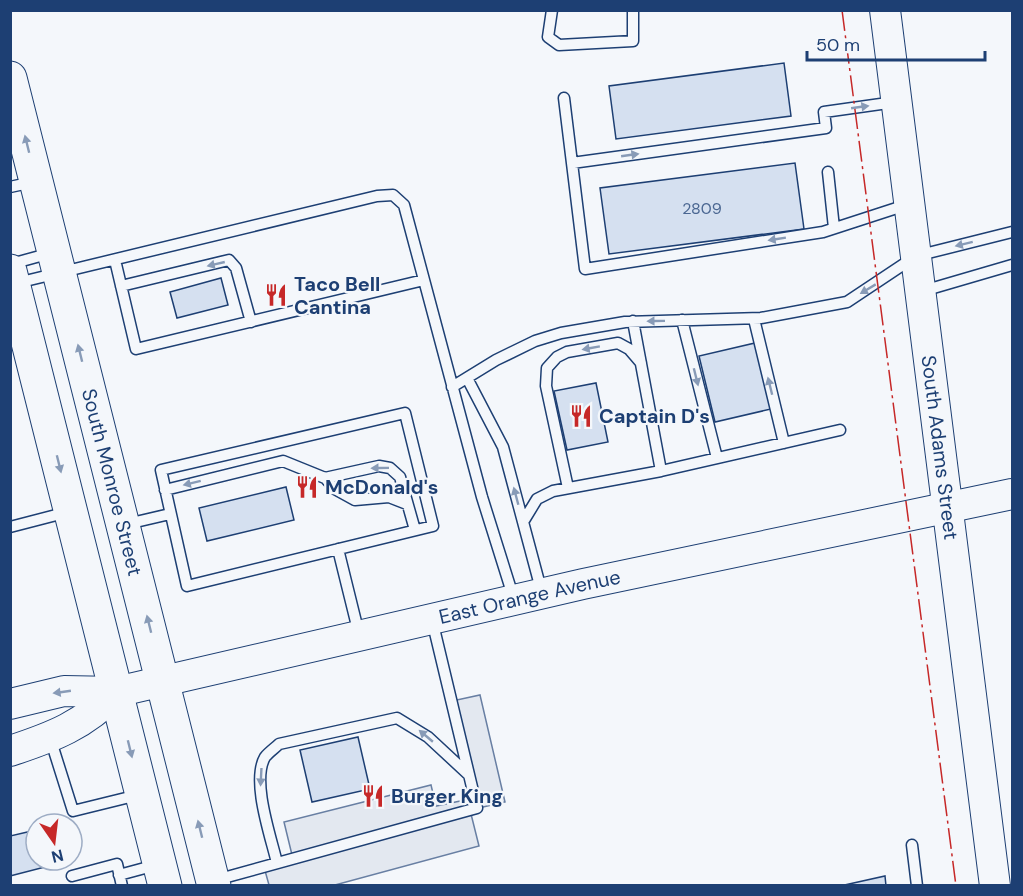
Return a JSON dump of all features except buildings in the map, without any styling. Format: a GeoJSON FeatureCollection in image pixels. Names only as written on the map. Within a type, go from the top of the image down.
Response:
{"type":"FeatureCollection","features":[{"type":"Feature","properties":{"kind":"main road","name":"South Adams Street"},"geometry":{"type":"LineString","coordinates":[[885,10],[995,885]]}},
{"type":"Feature","properties":{"kind":"main road","name":"South Monroe Street"},"geometry":{"type":"LineString","coordinates":[[10,78],[23,184],[57,263],[213,883]]}},
{"type":"Feature","properties":{"kind":"main road"},"geometry":{"type":"LineString","coordinates":[[12,273],[162,875]]}},
{"type":"Feature","properties":{"kind":"main road","name":"East Orange Avenue"},"geometry":{"type":"LineString","coordinates":[[10,704],[64,691],[116,692],[528,596],[1012,494]]}},
{"type":"Feature","properties":{"kind":"main road"},"geometry":{"type":"LineString","coordinates":[[10,751],[50,737],[96,712],[116,692]]}},
{"type":"Feature","properties":{"kind":"lane"},"geometry":{"type":"LineString","coordinates":[[552,10],[548,37],[559,45],[633,41],[633,10]]}},
{"type":"Feature","properties":{"kind":"lane"},"geometry":{"type":"LineString","coordinates":[[564,98],[585,269],[834,228],[909,204]]}},
{"type":"Feature","properties":{"kind":"lane"},"geometry":{"type":"LineString","coordinates":[[572,163],[826,128],[824,112],[896,102]]}},
{"type":"Feature","properties":{"kind":"lane"},"geometry":{"type":"LineString","coordinates":[[828,172],[834,228]]}},
{"type":"Feature","properties":{"kind":"lane"},"geometry":{"type":"LineString","coordinates":[[12,273],[57,263],[115,260],[377,196],[393,195],[404,206],[482,497],[528,596]]}},
{"type":"Feature","properties":{"kind":"lane"},"geometry":{"type":"LineString","coordinates":[[452,387],[535,341],[561,333],[633,321],[754,318],[847,302],[916,256],[1012,232]]}},
{"type":"Feature","properties":{"kind":"lane"},"geometry":{"type":"LineString","coordinates":[[115,260],[136,349],[424,280]]}},
{"type":"Feature","properties":{"kind":"lane"},"geometry":{"type":"LineString","coordinates":[[121,286],[229,260],[236,268],[251,322]]}},
{"type":"Feature","properties":{"kind":"lane"},"geometry":{"type":"LineString","coordinates":[[12,273],[57,263]]}},
{"type":"Feature","properties":{"kind":"lane"},"geometry":{"type":"LineString","coordinates":[[920,291],[1012,265]]}},
{"type":"Feature","properties":{"kind":"lane"},"geometry":{"type":"LineString","coordinates":[[754,318],[784,443]]}},
{"type":"Feature","properties":{"kind":"lane"},"geometry":{"type":"LineString","coordinates":[[682,320],[717,458]]}},
{"type":"Feature","properties":{"kind":"lane"},"geometry":{"type":"LineString","coordinates":[[633,321],[661,471]]}},
{"type":"Feature","properties":{"kind":"lane"},"geometry":{"type":"LineString","coordinates":[[568,488],[546,386],[546,368],[557,357],[567,352],[618,343],[629,349],[641,363]]}},
{"type":"Feature","properties":{"kind":"lane"},"geometry":{"type":"LineString","coordinates":[[467,378],[503,447],[523,522],[528,596]]}},
{"type":"Feature","properties":{"kind":"lane"},"geometry":{"type":"LineString","coordinates":[[405,413],[434,526],[187,586],[165,490],[161,470],[405,413]]}},
{"type":"Feature","properties":{"kind":"lane"},"geometry":{"type":"LineString","coordinates":[[523,522],[537,499],[553,491],[661,471],[840,430]]}},
{"type":"Feature","properties":{"kind":"lane"},"geometry":{"type":"LineString","coordinates":[[165,490],[283,461],[325,478],[335,489],[355,500],[389,497],[407,504]]}},
{"type":"Feature","properties":{"kind":"lane"},"geometry":{"type":"LineString","coordinates":[[325,478],[378,466],[390,468],[400,477],[415,530]]}},
{"type":"Feature","properties":{"kind":"lane"},"geometry":{"type":"LineString","coordinates":[[10,527],[71,511]]}},
{"type":"Feature","properties":{"kind":"lane"},"geometry":{"type":"LineString","coordinates":[[123,525],[170,514]]}},
{"type":"Feature","properties":{"kind":"lane"},"geometry":{"type":"LineString","coordinates":[[338,549],[359,634]]}},
{"type":"Feature","properties":{"kind":"lane"},"geometry":{"type":"LineString","coordinates":[[213,883],[477,808],[432,618]]}},
{"type":"Feature","properties":{"kind":"lane"},"geometry":{"type":"LineString","coordinates":[[277,863],[260,785],[261,767],[266,756],[279,744],[398,718],[415,727],[470,775]]}},
{"type":"Feature","properties":{"kind":"lane"},"geometry":{"type":"LineString","coordinates":[[50,737],[74,811],[142,794]]}},
{"type":"Feature","properties":{"kind":"lane"},"geometry":{"type":"LineString","coordinates":[[912,845],[917,885]]}},
{"type":"Feature","properties":{"kind":"lane"},"geometry":{"type":"LineString","coordinates":[[72,876],[117,864],[121,880],[162,875]]}},
{"type":"Feature","properties":{"kind":"shaded area"},"geometry":{"type":"Polygon","coordinates":[[[480,695],[505,802],[470,810],[479,846],[335,885],[269,885],[264,867],[293,859],[284,822],[431,785],[436,806],[475,798],[452,701],[480,695]]]}},
{"type":"Feature","properties":{"kind":"power"},"geometry":{"type":"LineString","coordinates":[[842,10],[956,886]]}},
{"type":"Feature","properties":{"kind":"place","name":"Taco Bell Cantina"},"geometry":{"type":"Point","coordinates":[276,295]}},
{"type":"Feature","properties":{"kind":"place","name":"Captain D's"},"geometry":{"type":"Point","coordinates":[581,416]}},
{"type":"Feature","properties":{"kind":"place","name":"McDonald's"},"geometry":{"type":"Point","coordinates":[307,487]}},
{"type":"Feature","properties":{"kind":"place","name":"Burger King"},"geometry":{"type":"Point","coordinates":[373,796]}}]}
